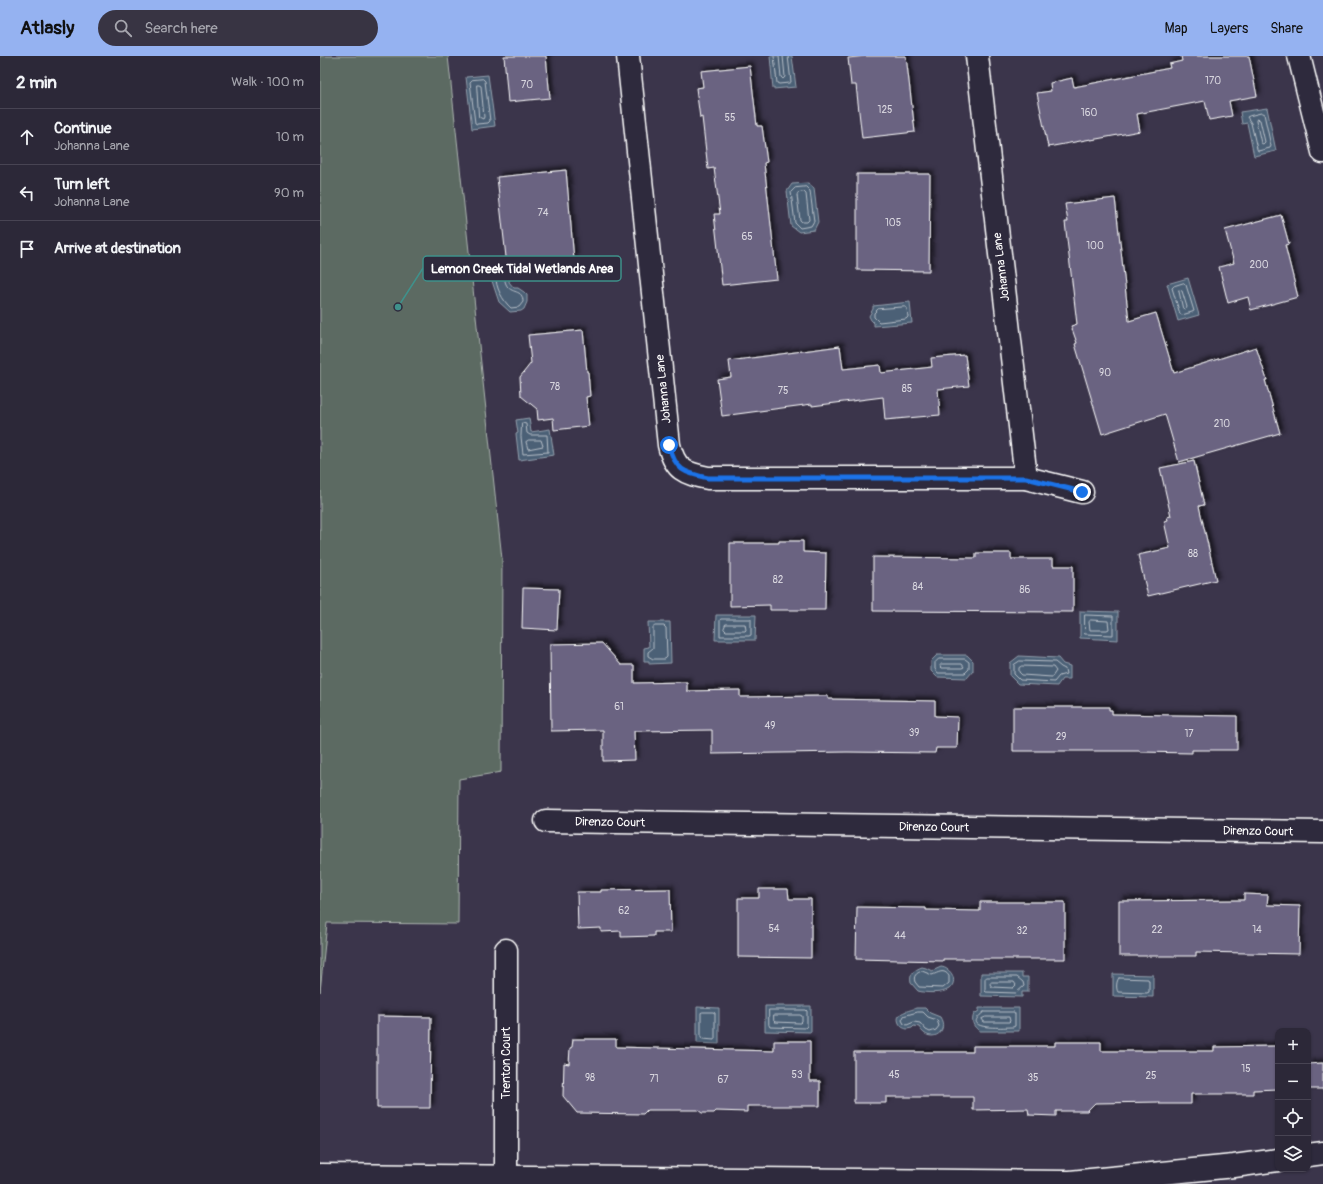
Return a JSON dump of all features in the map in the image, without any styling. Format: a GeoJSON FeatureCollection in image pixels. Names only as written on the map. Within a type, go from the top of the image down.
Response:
{"type":"FeatureCollection","features":[{"type":"Feature","properties":{"kind":"street","name":"Johanna Lane"},"geometry":{"type":"LineString","coordinates":[[628,56],[669,445],[672,457],[679,467],[692,475],[708,478],[1026,478],[1082,492]]}},
{"type":"Feature","properties":{"kind":"street","name":"Johanna Lane"},"geometry":{"type":"LineString","coordinates":[[977,56],[1026,478]]}},
{"type":"Feature","properties":{"kind":"street"},"geometry":{"type":"LineString","coordinates":[[1299,56],[1323,152]]}},
{"type":"Feature","properties":{"kind":"street","name":"Direnzo Court"},"geometry":{"type":"LineString","coordinates":[[546,821],[1323,832]]}},
{"type":"Feature","properties":{"kind":"street","name":"Trenton Court"},"geometry":{"type":"LineString","coordinates":[[506,950],[506,1177]]}},
{"type":"Feature","properties":{"kind":"street"},"geometry":{"type":"LineString","coordinates":[[1311,1155],[1323,1153]]}},
{"type":"Feature","properties":{"kind":"street"},"geometry":{"type":"LineString","coordinates":[[320,1175],[1070,1182],[1234,1166],[1275,1160]]}},
{"type":"Feature","properties":{"kind":"green space"},"geometry":{"type":"Polygon","coordinates":[[[320,56],[448,56],[502,559],[501,772],[459,779],[458,924],[327,923],[320,992],[320,56]]]}},
{"type":"Feature","properties":{"kind":"water"},"geometry":{"type":"Polygon","coordinates":[[[770,56],[792,56],[796,87],[773,89],[770,56]]]}},
{"type":"Feature","properties":{"kind":"water"},"geometry":{"type":"Polygon","coordinates":[[[488,75],[495,126],[472,129],[466,77],[488,75]]]}},
{"type":"Feature","properties":{"kind":"water"},"geometry":{"type":"Polygon","coordinates":[[[1267,108],[1276,151],[1254,156],[1247,123],[1242,124],[1240,112],[1267,108]]]}},
{"type":"Feature","properties":{"kind":"water"},"geometry":{"type":"Polygon","coordinates":[[[808,183],[814,188],[818,222],[814,230],[799,232],[791,226],[787,191],[792,184],[808,183]]]}},
{"type":"Feature","properties":{"kind":"water"},"geometry":{"type":"Polygon","coordinates":[[[500,269],[508,272],[510,277],[509,282],[514,288],[518,288],[527,295],[527,302],[524,309],[521,311],[510,312],[499,302],[491,278],[495,271],[500,269]]]}},
{"type":"Feature","properties":{"kind":"water"},"geometry":{"type":"Polygon","coordinates":[[[1188,278],[1199,315],[1178,321],[1167,284],[1188,278]]]}},
{"type":"Feature","properties":{"kind":"water"},"geometry":{"type":"Polygon","coordinates":[[[910,302],[912,323],[874,326],[874,323],[869,316],[873,306],[910,302]]]}},
{"type":"Feature","properties":{"kind":"water"},"geometry":{"type":"Polygon","coordinates":[[[529,418],[531,432],[550,429],[554,455],[519,460],[516,420],[529,418]]]}},
{"type":"Feature","properties":{"kind":"water"},"geometry":{"type":"Polygon","coordinates":[[[1080,611],[1118,612],[1118,640],[1080,638],[1080,611]]]}},
{"type":"Feature","properties":{"kind":"water"},"geometry":{"type":"Polygon","coordinates":[[[716,615],[756,615],[755,640],[715,640],[716,615]]]}},
{"type":"Feature","properties":{"kind":"water"},"geometry":{"type":"Polygon","coordinates":[[[648,622],[670,622],[671,663],[649,664],[649,661],[644,661],[644,648],[649,647],[648,622]]]}},
{"type":"Feature","properties":{"kind":"water"},"geometry":{"type":"Polygon","coordinates":[[[937,655],[967,655],[973,661],[973,671],[967,678],[937,677],[931,671],[931,661],[937,655]]]}},
{"type":"Feature","properties":{"kind":"water"},"geometry":{"type":"Polygon","coordinates":[[[1019,656],[1058,658],[1063,664],[1070,666],[1070,679],[1062,679],[1057,686],[1018,684],[1010,676],[1010,663],[1019,656]]]}},
{"type":"Feature","properties":{"kind":"water"},"geometry":{"type":"Polygon","coordinates":[[[922,967],[932,971],[941,967],[945,968],[951,972],[954,979],[952,986],[946,991],[929,993],[918,991],[911,983],[911,975],[914,971],[922,967]]]}},
{"type":"Feature","properties":{"kind":"water"},"geometry":{"type":"Polygon","coordinates":[[[981,973],[1022,973],[1022,977],[1028,977],[1028,992],[1022,992],[1022,997],[981,996],[981,973]]]}},
{"type":"Feature","properties":{"kind":"water"},"geometry":{"type":"Polygon","coordinates":[[[1113,974],[1153,975],[1153,997],[1113,996],[1113,974]]]}},
{"type":"Feature","properties":{"kind":"water"},"geometry":{"type":"Polygon","coordinates":[[[765,1006],[811,1006],[811,1032],[765,1031],[765,1006]]]}},
{"type":"Feature","properties":{"kind":"water"},"geometry":{"type":"Polygon","coordinates":[[[697,1007],[719,1008],[719,1044],[697,1043],[697,1007]]]}},
{"type":"Feature","properties":{"kind":"water"},"geometry":{"type":"Polygon","coordinates":[[[916,1008],[925,1008],[930,1013],[940,1017],[942,1028],[937,1035],[928,1035],[919,1027],[914,1026],[907,1029],[901,1026],[898,1019],[899,1016],[903,1012],[916,1008]]]}},
{"type":"Feature","properties":{"kind":"water"},"geometry":{"type":"Polygon","coordinates":[[[979,1008],[1019,1008],[1019,1031],[979,1031],[974,1025],[973,1019],[974,1014],[979,1011],[979,1008]]]}},
{"type":"Feature","properties":{"kind":"building"},"geometry":{"type":"Polygon","coordinates":[[[504,56],[546,56],[550,98],[508,102],[504,56]]]}},
{"type":"Feature","properties":{"kind":"building"},"geometry":{"type":"Polygon","coordinates":[[[866,56],[906,56],[915,132],[862,138],[856,85],[851,85],[848,58],[866,56]]]}},
{"type":"Feature","properties":{"kind":"building"},"geometry":{"type":"Polygon","coordinates":[[[1181,56],[1249,56],[1257,96],[1229,101],[1232,116],[1209,120],[1205,101],[1137,114],[1140,131],[1048,147],[1037,93],[1051,91],[1050,83],[1072,78],[1074,87],[1170,68],[1169,64],[1182,61],[1181,56]]]}},
{"type":"Feature","properties":{"kind":"building"},"geometry":{"type":"Polygon","coordinates":[[[750,66],[757,126],[762,126],[767,162],[764,163],[777,279],[722,285],[714,214],[720,214],[714,168],[708,169],[702,117],[700,118],[696,88],[703,87],[701,71],[750,66]]]}},
{"type":"Feature","properties":{"kind":"building"},"geometry":{"type":"Polygon","coordinates":[[[566,170],[574,260],[507,266],[497,177],[566,170]]]}},
{"type":"Feature","properties":{"kind":"building"},"geometry":{"type":"Polygon","coordinates":[[[857,174],[930,174],[929,271],[857,270],[857,174]]]}},
{"type":"Feature","properties":{"kind":"building"},"geometry":{"type":"Polygon","coordinates":[[[1115,198],[1129,321],[1156,313],[1174,373],[1256,347],[1267,380],[1265,380],[1280,433],[1179,462],[1165,414],[1102,434],[1071,326],[1077,324],[1065,222],[1068,222],[1065,204],[1115,198]]]}},
{"type":"Feature","properties":{"kind":"building"},"geometry":{"type":"Polygon","coordinates":[[[1281,215],[1289,244],[1285,245],[1298,297],[1251,310],[1248,297],[1228,303],[1219,267],[1234,263],[1225,230],[1281,215]]]}},
{"type":"Feature","properties":{"kind":"building"},"geometry":{"type":"Polygon","coordinates":[[[583,330],[590,396],[586,397],[589,426],[554,430],[553,418],[538,420],[537,409],[521,396],[520,377],[531,363],[528,335],[583,330]]]}},
{"type":"Feature","properties":{"kind":"building"},"geometry":{"type":"Polygon","coordinates":[[[840,346],[843,369],[880,365],[881,373],[932,367],[931,358],[965,355],[969,386],[938,389],[940,415],[885,420],[883,397],[812,406],[812,404],[722,416],[717,379],[731,377],[729,361],[840,346]]]}},
{"type":"Feature","properties":{"kind":"building"},"geometry":{"type":"Polygon","coordinates":[[[1194,461],[1204,505],[1199,506],[1216,580],[1148,596],[1138,555],[1170,548],[1164,521],[1168,520],[1167,517],[1171,516],[1160,468],[1194,461]]]}},
{"type":"Feature","properties":{"kind":"building"},"geometry":{"type":"Polygon","coordinates":[[[779,541],[803,541],[803,552],[826,553],[825,610],[770,610],[770,605],[730,606],[730,543],[779,543],[779,541]]]}},
{"type":"Feature","properties":{"kind":"building"},"geometry":{"type":"Polygon","coordinates":[[[976,553],[1011,553],[1011,559],[1053,559],[1053,566],[1073,566],[1073,612],[873,611],[873,557],[976,558],[976,553]]]}},
{"type":"Feature","properties":{"kind":"building"},"geometry":{"type":"Polygon","coordinates":[[[523,588],[559,589],[557,630],[522,628],[523,588]]]}},
{"type":"Feature","properties":{"kind":"building"},"geometry":{"type":"Polygon","coordinates":[[[602,643],[621,665],[634,665],[634,683],[687,682],[687,691],[740,690],[740,697],[828,696],[828,699],[935,701],[935,716],[958,717],[957,748],[936,748],[935,753],[847,752],[712,754],[712,730],[634,731],[635,760],[603,761],[603,730],[551,731],[550,644],[602,643]]]}},
{"type":"Feature","properties":{"kind":"building"},"geometry":{"type":"Polygon","coordinates":[[[1013,707],[1109,707],[1109,710],[1112,710],[1112,714],[1237,716],[1237,750],[1192,750],[1192,753],[1140,751],[1013,751],[1013,707]]]}},
{"type":"Feature","properties":{"kind":"building"},"geometry":{"type":"Polygon","coordinates":[[[670,889],[671,932],[654,932],[654,936],[621,937],[621,931],[601,932],[601,928],[578,929],[577,892],[601,892],[601,890],[670,889]]]}},
{"type":"Feature","properties":{"kind":"building"},"geometry":{"type":"Polygon","coordinates":[[[759,889],[788,889],[789,899],[811,899],[811,958],[738,957],[738,898],[759,898],[759,889]]]}},
{"type":"Feature","properties":{"kind":"building"},"geometry":{"type":"Polygon","coordinates":[[[1244,894],[1268,895],[1267,905],[1300,906],[1299,954],[1196,952],[1196,956],[1119,956],[1119,901],[1244,900],[1244,894]]]}},
{"type":"Feature","properties":{"kind":"building"},"geometry":{"type":"Polygon","coordinates":[[[980,902],[1065,902],[1065,959],[943,959],[943,961],[856,959],[857,907],[926,908],[926,910],[980,911],[980,902]]]}},
{"type":"Feature","properties":{"kind":"building"},"geometry":{"type":"Polygon","coordinates":[[[377,1016],[431,1017],[430,1108],[377,1108],[377,1016]]]}},
{"type":"Feature","properties":{"kind":"building"},"geometry":{"type":"Polygon","coordinates":[[[573,1039],[616,1039],[616,1047],[774,1051],[774,1041],[810,1041],[810,1081],[820,1081],[820,1106],[747,1106],[747,1112],[716,1111],[714,1113],[702,1113],[698,1110],[647,1110],[643,1114],[577,1113],[563,1096],[564,1063],[569,1064],[570,1048],[572,1047],[573,1039]]]}},
{"type":"Feature","properties":{"kind":"building"},"geometry":{"type":"Polygon","coordinates":[[[1055,1042],[1101,1042],[1101,1051],[1214,1051],[1214,1047],[1275,1046],[1275,1089],[1253,1090],[1253,1094],[1191,1094],[1191,1104],[1159,1104],[1160,1102],[1095,1103],[1087,1111],[1056,1111],[1056,1116],[1029,1115],[1028,1109],[973,1110],[973,1097],[886,1097],[886,1103],[854,1103],[854,1052],[973,1052],[973,1046],[1055,1046],[1055,1042]]]}},
{"type":"Feature","properties":{"kind":"building"},"geometry":{"type":"Polygon","coordinates":[[[1323,1063],[1323,1089],[1311,1089],[1311,1064],[1323,1063]]]}},
{"type":"Feature","properties":{"kind":"place","name":"Lemon Creek Tidal Wetlands Area"},"geometry":{"type":"Point","coordinates":[398,307]}},
{"type":"Feature","properties":{"kind":"route"},"geometry":{"type":"LineString","coordinates":[[669,445],[672,457],[679,467],[692,475],[708,478],[1026,478],[1082,492]]}}]}
